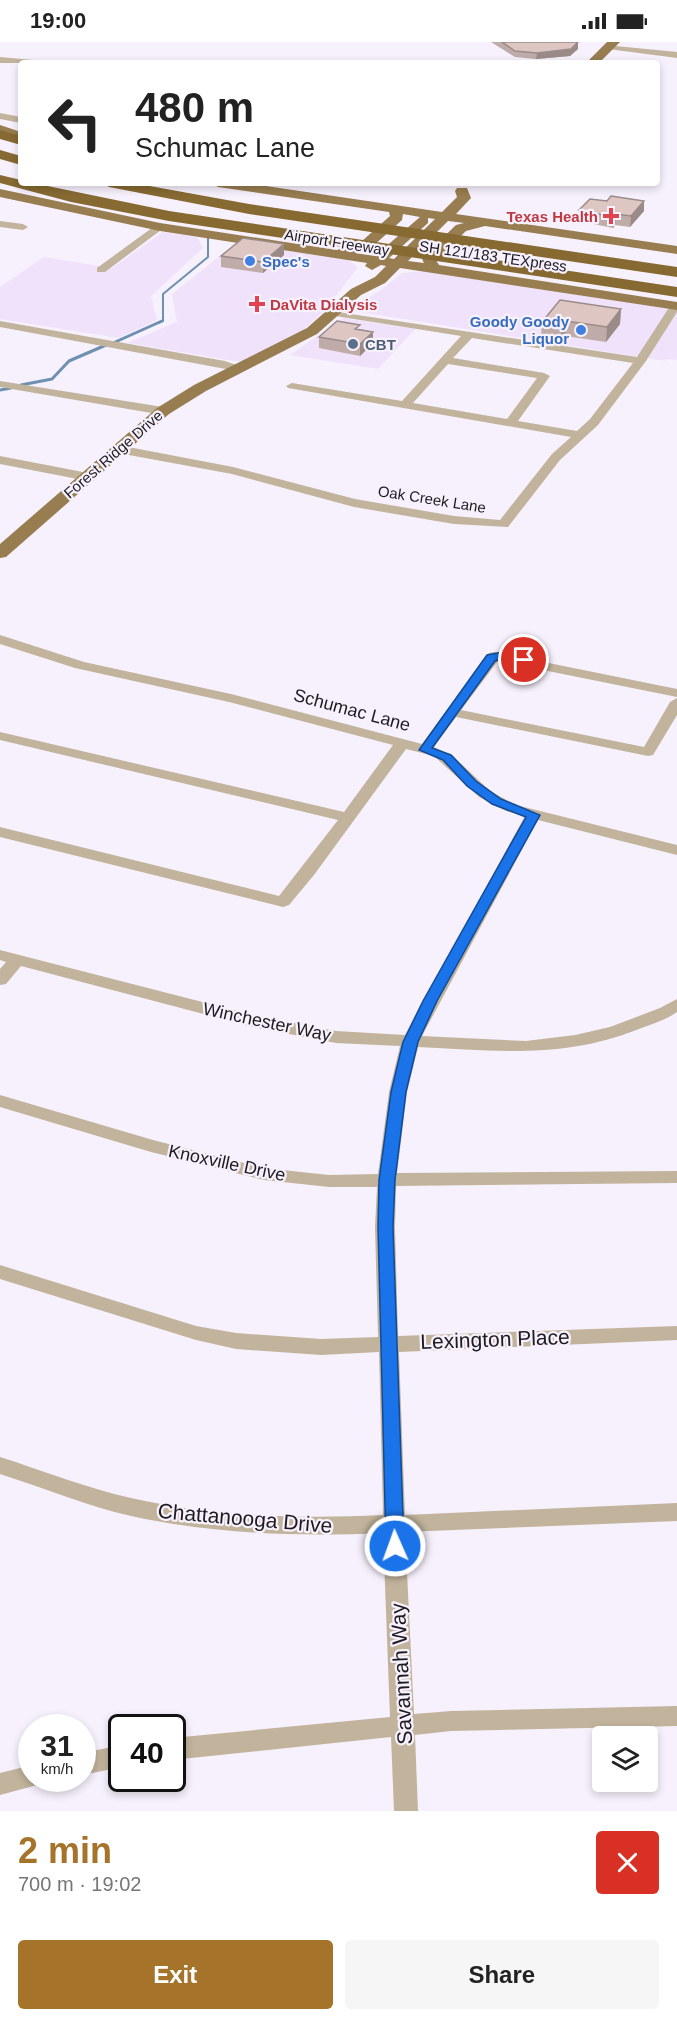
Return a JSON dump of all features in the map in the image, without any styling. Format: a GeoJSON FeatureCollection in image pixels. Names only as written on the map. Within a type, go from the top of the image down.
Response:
{"type":"FeatureCollection","features":[{"type":"Feature","properties":{"kind":"highway"},"geometry":{"type":"LineString","coordinates":[[0,134],[18,140]]}},
{"type":"Feature","properties":{"kind":"highway"},"geometry":{"type":"LineString","coordinates":[[0,145],[18,150]]}},
{"type":"Feature","properties":{"kind":"highway"},"geometry":{"type":"LineString","coordinates":[[0,154],[18,160]]}},
{"type":"Feature","properties":{"kind":"highway"},"geometry":{"type":"LineString","coordinates":[[0,166],[18,171]]}},
{"type":"Feature","properties":{"kind":"highway","name":"Airport Freeway"},"geometry":{"type":"LineString","coordinates":[[0,179],[18,183]]}},
{"type":"Feature","properties":{"kind":"highway","name":"Airport Freeway"},"geometry":{"type":"LineString","coordinates":[[30,186],[118,207],[345,247]]}},
{"type":"Feature","properties":{"kind":"highway","name":"SH 121/183 TEXpress"},"geometry":{"type":"LineString","coordinates":[[74,186],[187,210],[376,229]]}},
{"type":"Feature","properties":{"kind":"highway","name":"SH 121/183 TEXpress"},"geometry":{"type":"LineString","coordinates":[[124,186],[193,200],[376,229],[447,256],[677,283]]}},
{"type":"Feature","properties":{"kind":"highway","name":"Airport Freeway"},"geometry":{"type":"LineString","coordinates":[[164,186],[311,211],[376,229],[482,229],[534,244],[677,264]]}},
{"type":"Feature","properties":{"kind":"highway"},"geometry":{"type":"LineString","coordinates":[[199,186],[299,204],[311,211]]}},
{"type":"Feature","properties":{"kind":"highway"},"geometry":{"type":"LineString","coordinates":[[0,187],[208,227],[241,227]]}},
{"type":"Feature","properties":{"kind":"highway"},"geometry":{"type":"LineString","coordinates":[[534,244],[581,245],[677,259]]}},
{"type":"Feature","properties":{"kind":"highway"},"geometry":{"type":"LineString","coordinates":[[345,247],[375,252],[447,256],[677,301]]}},
{"type":"Feature","properties":{"kind":"highway","name":"SH 121/183 TEXpress"},"geometry":{"type":"LineString","coordinates":[[447,256],[677,272]]}},
{"type":"Feature","properties":{"kind":"main road"},"geometry":{"type":"LineString","coordinates":[[595,60],[611,44]]}},
{"type":"Feature","properties":{"kind":"main road"},"geometry":{"type":"LineString","coordinates":[[0,129],[18,135]]}},
{"type":"Feature","properties":{"kind":"main road","name":"Airport Freeway"},"geometry":{"type":"LineString","coordinates":[[239,186],[448,216],[482,229],[677,250]]}},
{"type":"Feature","properties":{"kind":"main road","name":"Forest Ridge Drive"},"geometry":{"type":"LineString","coordinates":[[356,292],[357,284],[378,259],[449,196],[465,187]]}},
{"type":"Feature","properties":{"kind":"main road","name":"Forest Ridge Drive"},"geometry":{"type":"LineString","coordinates":[[3,547],[163,411],[200,388],[242,369],[312,331],[356,292],[371,286],[448,216],[464,198],[465,187]]}},
{"type":"Feature","properties":{"kind":"main road","name":"Airport Freeway"},"geometry":{"type":"LineString","coordinates":[[0,193],[160,227],[345,247],[378,259],[399,262],[447,256]]}},
{"type":"Feature","properties":{"kind":"main road"},"geometry":{"type":"LineString","coordinates":[[345,247],[367,244],[397,217],[398,214],[391,208]]}},
{"type":"Feature","properties":{"kind":"main road"},"geometry":{"type":"LineString","coordinates":[[447,256],[429,259],[461,228],[482,229]]}},
{"type":"Feature","properties":{"kind":"street"},"geometry":{"type":"LineString","coordinates":[[611,44],[677,55]]}},
{"type":"Feature","properties":{"kind":"street"},"geometry":{"type":"LineString","coordinates":[[0,60],[18,62]]}},
{"type":"Feature","properties":{"kind":"street"},"geometry":{"type":"LineString","coordinates":[[0,116],[18,119]]}},
{"type":"Feature","properties":{"kind":"street"},"geometry":{"type":"LineString","coordinates":[[0,224],[23,227]]}},
{"type":"Feature","properties":{"kind":"street"},"geometry":{"type":"LineString","coordinates":[[101,270],[160,227]]}},
{"type":"Feature","properties":{"kind":"street","name":"Oak Creek Lane"},"geometry":{"type":"LineString","coordinates":[[118,449],[233,471],[354,503],[496,525],[508,521],[556,457],[594,422],[640,361],[677,301]]}},
{"type":"Feature","properties":{"kind":"street"},"geometry":{"type":"LineString","coordinates":[[335,313],[640,361]]}},
{"type":"Feature","properties":{"kind":"street"},"geometry":{"type":"LineString","coordinates":[[0,324],[242,369]]}},
{"type":"Feature","properties":{"kind":"street"},"geometry":{"type":"LineString","coordinates":[[405,405],[469,334]]}},
{"type":"Feature","properties":{"kind":"street"},"geometry":{"type":"LineString","coordinates":[[445,360],[544,376],[510,423]]}},
{"type":"Feature","properties":{"kind":"street"},"geometry":{"type":"LineString","coordinates":[[5,384],[163,411]]}},
{"type":"Feature","properties":{"kind":"street"},"geometry":{"type":"LineString","coordinates":[[292,386],[580,435]]}},
{"type":"Feature","properties":{"kind":"street"},"geometry":{"type":"LineString","coordinates":[[0,460],[88,477]]}},
{"type":"Feature","properties":{"kind":"street","name":"Schumac Lane"},"geometry":{"type":"LineString","coordinates":[[0,639],[80,665],[231,698],[425,750],[447,757],[471,784],[496,802],[533,815],[677,850]]}},
{"type":"Feature","properties":{"kind":"street"},"geometry":{"type":"LineString","coordinates":[[425,750],[494,656],[677,693]]}},
{"type":"Feature","properties":{"kind":"street"},"geometry":{"type":"LineString","coordinates":[[452,712],[648,752],[677,702]]}},
{"type":"Feature","properties":{"kind":"street"},"geometry":{"type":"LineString","coordinates":[[0,736],[348,818]]}},
{"type":"Feature","properties":{"kind":"street"},"geometry":{"type":"LineString","coordinates":[[0,832],[276,902],[286,901],[402,744]]}},
{"type":"Feature","properties":{"kind":"street","name":"Savannah Way"},"geometry":{"type":"LineString","coordinates":[[406,1811],[394,1524],[386,1227],[387,1180],[398,1092],[410,1042],[430,1001],[533,815]]}},
{"type":"Feature","properties":{"kind":"street","name":"Winchester Way"},"geometry":{"type":"LineString","coordinates":[[0,954],[299,1032],[336,1037],[526,1047],[575,1041],[633,1027],[666,1012],[677,1004]]}},
{"type":"Feature","properties":{"kind":"street"},"geometry":{"type":"LineString","coordinates":[[0,980],[18,959]]}},
{"type":"Feature","properties":{"kind":"street","name":"Knoxville Drive"},"geometry":{"type":"LineString","coordinates":[[0,1101],[151,1146],[264,1174],[329,1180],[677,1177]]}},
{"type":"Feature","properties":{"kind":"street","name":"Lexington Place"},"geometry":{"type":"LineString","coordinates":[[0,1272],[196,1333],[236,1341],[321,1347],[677,1333]]}},
{"type":"Feature","properties":{"kind":"street","name":"Chattanooga Drive"},"geometry":{"type":"LineString","coordinates":[[0,1466],[129,1507],[161,1513],[287,1526],[394,1524],[677,1512]]}},
{"type":"Feature","properties":{"kind":"street"},"geometry":{"type":"LineString","coordinates":[[186,1748],[451,1721],[677,1716]]}},
{"type":"Feature","properties":{"kind":"street"},"geometry":{"type":"LineString","coordinates":[[0,1784],[18,1780]]}},
{"type":"Feature","properties":{"kind":"shaded area"},"geometry":{"type":"Polygon","coordinates":[[[163,232],[197,237],[203,248],[151,296],[157,320],[118,338],[0,319],[0,287],[44,257],[112,268],[163,232]]]}},
{"type":"Feature","properties":{"kind":"shaded area"},"geometry":{"type":"Polygon","coordinates":[[[235,244],[345,258],[358,267],[325,310],[303,330],[271,349],[241,362],[127,343],[177,322],[172,294],[235,244]]]}},
{"type":"Feature","properties":{"kind":"shaded area"},"geometry":{"type":"Polygon","coordinates":[[[423,271],[677,309],[677,360],[667,359],[665,361],[348,310],[381,290],[402,273],[423,271]]]}},
{"type":"Feature","properties":{"kind":"shaded area"},"geometry":{"type":"Polygon","coordinates":[[[343,318],[415,329],[378,369],[290,355],[343,318]]]}},
{"type":"Feature","properties":{"kind":"building"},"geometry":{"type":"Polygon","coordinates":[[[502,42],[578,42],[571,49],[537,53],[515,51],[502,42]]]}},
{"type":"Feature","properties":{"kind":"building"},"geometry":{"type":"Polygon","coordinates":[[[611,196],[644,201],[631,216],[616,214],[613,217],[579,210],[590,199],[607,201],[611,196]]]}},
{"type":"Feature","properties":{"kind":"building"},"geometry":{"type":"Polygon","coordinates":[[[243,238],[284,244],[263,262],[221,256],[243,238]]]}},
{"type":"Feature","properties":{"kind":"building"},"geometry":{"type":"Polygon","coordinates":[[[560,300],[621,309],[607,327],[566,321],[562,326],[542,322],[560,300]]]}},
{"type":"Feature","properties":{"kind":"building"},"geometry":{"type":"Polygon","coordinates":[[[337,321],[360,325],[355,329],[373,332],[360,344],[319,337],[337,321]]]}},
{"type":"Feature","properties":{"kind":"waterway"},"geometry":{"type":"LineString","coordinates":[[158,323],[163,321],[163,294],[208,257],[208,237]]}},
{"type":"Feature","properties":{"kind":"waterway"},"geometry":{"type":"LineString","coordinates":[[113,343],[162,321]]}},
{"type":"Feature","properties":{"kind":"waterway"},"geometry":{"type":"LineString","coordinates":[[21,385],[52,379],[69,361],[106,345]]}},
{"type":"Feature","properties":{"kind":"waterway"},"geometry":{"type":"LineString","coordinates":[[0,390],[11,388]]}},
{"type":"Feature","properties":{"kind":"place","name":"Texas Health"},"geometry":{"type":"Point","coordinates":[611,216]}},
{"type":"Feature","properties":{"kind":"place","name":"Spec's"},"geometry":{"type":"Point","coordinates":[250,261]}},
{"type":"Feature","properties":{"kind":"place","name":"DaVita Dialysis"},"geometry":{"type":"Point","coordinates":[257,304]}},
{"type":"Feature","properties":{"kind":"place","name":"Goody Goody Liquor"},"geometry":{"type":"Point","coordinates":[581,330]}},
{"type":"Feature","properties":{"kind":"place","name":"CBT"},"geometry":{"type":"Point","coordinates":[353,344]}},
{"type":"Feature","properties":{"kind":"route"},"geometry":{"type":"LineString","coordinates":[[395,1546],[386,1227],[387,1180],[398,1092],[410,1042],[430,1001],[533,815],[496,802],[471,784],[462,771],[447,757],[425,750],[491,658],[503,656],[524,660]]}}]}
